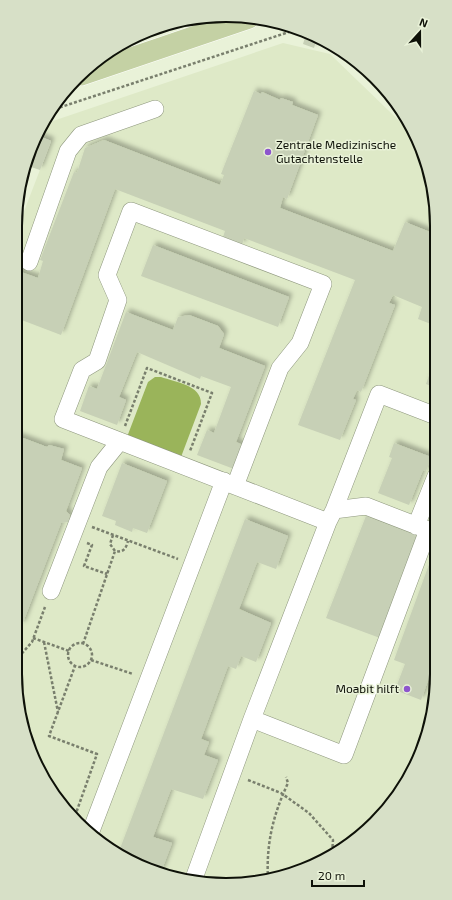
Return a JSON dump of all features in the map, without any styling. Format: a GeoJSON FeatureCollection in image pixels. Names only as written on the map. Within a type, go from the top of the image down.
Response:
{"type":"FeatureCollection","features":[{"type":"Feature","properties":{"kind":"main road"},"geometry":{"type":"LineString","coordinates":[[94,71],[237,22]]}},
{"type":"Feature","properties":{"kind":"lane"},"geometry":{"type":"LineString","coordinates":[[29,262],[68,150],[81,134],[155,109]]}},
{"type":"Feature","properties":{"kind":"lane"},"geometry":{"type":"LineString","coordinates":[[92,828],[192,565],[230,484],[280,368],[300,343],[323,284],[131,211],[107,275],[118,300],[97,361],[82,370],[63,420],[230,484],[331,516],[366,506],[428,530],[344,755],[252,719]]}},
{"type":"Feature","properties":{"kind":"lane"},"geometry":{"type":"LineString","coordinates":[[195,875],[252,719],[379,394],[430,414]]}},
{"type":"Feature","properties":{"kind":"lane"},"geometry":{"type":"LineString","coordinates":[[51,591],[98,467],[120,441]]}},
{"type":"Feature","properties":{"kind":"lane"},"geometry":{"type":"LineString","coordinates":[[416,526],[430,491]]}},
{"type":"Feature","properties":{"kind":"path"},"geometry":{"type":"LineString","coordinates":[[60,107],[289,32]]}},
{"type":"Feature","properties":{"kind":"path"},"geometry":{"type":"LineString","coordinates":[[120,441],[147,368],[190,384],[212,393],[184,466]]}},
{"type":"Feature","properties":{"kind":"path"},"geometry":{"type":"LineString","coordinates":[[77,521],[192,565]]}},
{"type":"Feature","properties":{"kind":"path"},"geometry":{"type":"LineString","coordinates":[[113,535],[110,544],[111,548],[116,551],[120,552],[125,549],[128,541]]}},
{"type":"Feature","properties":{"kind":"path"},"geometry":{"type":"LineString","coordinates":[[71,537],[92,545],[84,566],[107,574]]}},
{"type":"Feature","properties":{"kind":"path"},"geometry":{"type":"LineString","coordinates":[[83,644],[116,551]]}},
{"type":"Feature","properties":{"kind":"path"},"geometry":{"type":"LineString","coordinates":[[22,652],[33,638],[51,591]]}},
{"type":"Feature","properties":{"kind":"path"},"geometry":{"type":"LineString","coordinates":[[33,638],[69,651]]}},
{"type":"Feature","properties":{"kind":"path"},"geometry":{"type":"LineString","coordinates":[[44,642],[58,712]]}},
{"type":"Feature","properties":{"kind":"path"},"geometry":{"type":"LineString","coordinates":[[76,644],[83,644],[90,648],[92,660],[86,666],[75,666],[68,658],[69,651],[76,644]]}},
{"type":"Feature","properties":{"kind":"path"},"geometry":{"type":"LineString","coordinates":[[92,660],[148,680]]}},
{"type":"Feature","properties":{"kind":"path"},"geometry":{"type":"LineString","coordinates":[[75,666],[49,736],[97,754],[76,812]]}},
{"type":"Feature","properties":{"kind":"path"},"geometry":{"type":"LineString","coordinates":[[232,774],[283,794],[309,813],[333,840],[332,848]]}},
{"type":"Feature","properties":{"kind":"path"},"geometry":{"type":"LineString","coordinates":[[268,874],[268,842],[273,821],[288,783],[286,776]]}},
{"type":"Feature","properties":{"kind":"shaded area"},"geometry":{"type":"Polygon","coordinates":[[[283,43],[330,54],[403,125],[419,160],[426,186],[430,213],[430,687],[426,714],[419,740],[409,764],[396,787],[379,809],[361,827],[339,844],[316,857],[292,867],[266,874],[239,878],[213,878],[173,871],[136,857],[124,851],[102,836],[73,809],[49,776],[33,740],[26,714],[22,687],[22,217],[51,141],[42,137],[50,122],[283,43]]]}},
{"type":"Feature","properties":{"kind":"green space"},"geometry":{"type":"Polygon","coordinates":[[[155,377],[161,377],[187,385],[197,392],[200,398],[201,404],[181,457],[127,437],[148,382],[155,377]]]}},
{"type":"Feature","properties":{"kind":"building"},"geometry":{"type":"Polygon","coordinates":[[[305,38],[316,43],[314,48],[303,44],[305,38]]]}},
{"type":"Feature","properties":{"kind":"building"},"geometry":{"type":"Polygon","coordinates":[[[254,91],[261,94],[262,92],[280,100],[281,98],[293,102],[292,105],[318,115],[287,199],[283,197],[280,208],[393,251],[405,222],[430,232],[430,324],[418,319],[422,307],[393,295],[389,303],[395,305],[361,392],[357,390],[353,399],[356,400],[340,440],[298,425],[355,280],[244,238],[242,245],[223,237],[225,231],[115,189],[61,335],[22,320],[22,272],[38,278],[43,261],[40,260],[74,172],[77,173],[85,148],[104,140],[220,185],[224,175],[221,174],[254,91]]]}},
{"type":"Feature","properties":{"kind":"building"},"geometry":{"type":"Polygon","coordinates":[[[42,137],[51,141],[40,170],[31,167],[42,137]]]}},
{"type":"Feature","properties":{"kind":"building"},"geometry":{"type":"Polygon","coordinates":[[[153,245],[289,297],[278,327],[141,276],[153,245]]]}},
{"type":"Feature","properties":{"kind":"building"},"geometry":{"type":"Polygon","coordinates":[[[126,312],[173,330],[178,317],[189,315],[218,326],[224,334],[219,348],[265,366],[236,442],[243,445],[234,469],[197,455],[207,430],[214,433],[231,387],[201,376],[200,379],[137,352],[119,397],[126,400],[117,425],[80,411],[89,386],[97,389],[126,312]]]}},
{"type":"Feature","properties":{"kind":"building"},"geometry":{"type":"Polygon","coordinates":[[[430,373],[430,386],[426,384],[430,373]]]}},
{"type":"Feature","properties":{"kind":"building"},"geometry":{"type":"Polygon","coordinates":[[[22,438],[47,447],[49,445],[64,449],[61,460],[82,468],[66,511],[70,515],[68,522],[61,523],[22,625],[22,438]]]}},
{"type":"Feature","properties":{"kind":"building"},"geometry":{"type":"Polygon","coordinates":[[[394,443],[430,457],[426,471],[423,470],[409,505],[378,493],[392,458],[389,457],[394,443]]]}},
{"type":"Feature","properties":{"kind":"building"},"geometry":{"type":"Polygon","coordinates":[[[122,463],[167,481],[147,533],[133,528],[132,532],[115,525],[116,521],[102,516],[122,463]]]}},
{"type":"Feature","properties":{"kind":"building"},"geometry":{"type":"Polygon","coordinates":[[[366,516],[418,536],[380,638],[326,618],[366,516]]]}},
{"type":"Feature","properties":{"kind":"building"},"geometry":{"type":"Polygon","coordinates":[[[245,519],[288,536],[276,569],[257,562],[239,609],[271,623],[256,662],[241,656],[236,669],[228,666],[201,739],[209,742],[204,755],[218,760],[203,799],[171,789],[153,837],[172,843],[163,868],[120,849],[245,519]]]}},
{"type":"Feature","properties":{"kind":"building"},"geometry":{"type":"Polygon","coordinates":[[[430,562],[430,675],[421,700],[395,690],[405,664],[394,660],[430,562]]]}},
{"type":"Feature","properties":{"kind":"place","name":"Zentrale Medizinische Gutachtenstelle"},"geometry":{"type":"Point","coordinates":[268,152]}},
{"type":"Feature","properties":{"kind":"place","name":"Moabit hilft"},"geometry":{"type":"Point","coordinates":[407,689]}}]}
